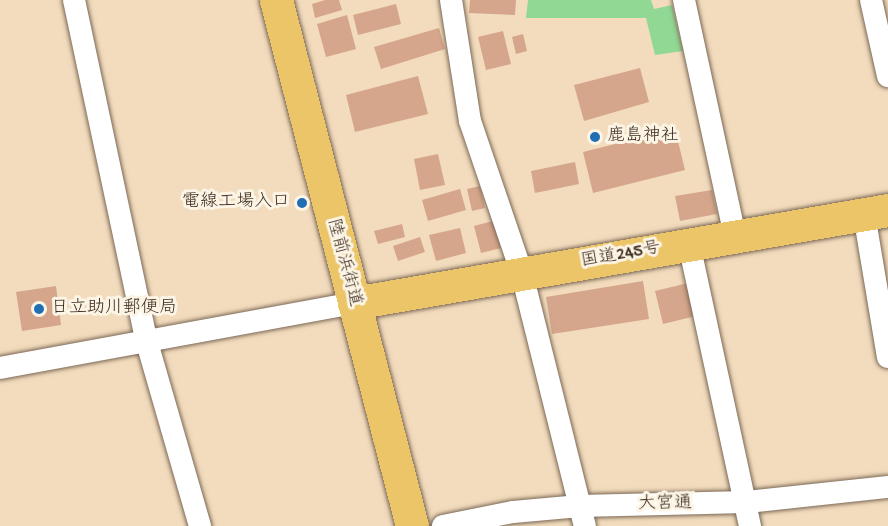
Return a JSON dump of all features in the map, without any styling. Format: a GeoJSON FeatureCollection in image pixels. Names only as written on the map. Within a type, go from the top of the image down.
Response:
{"type":"FeatureCollection","features":[{"type":"Feature","properties":{"kind":"highway","name":"陸前浜街道"},"geometry":{"type":"LineString","coordinates":[[276,0],[412,526]]}},
{"type":"Feature","properties":{"kind":"highway","name":"国道245号"},"geometry":{"type":"LineString","coordinates":[[354,303],[876,212]]}},
{"type":"Feature","properties":{"kind":"street"},"geometry":{"type":"LineString","coordinates":[[74,0],[146,339],[200,526]]}},
{"type":"Feature","properties":{"kind":"street"},"geometry":{"type":"LineString","coordinates":[[451,0],[470,121],[522,274],[582,516]]}},
{"type":"Feature","properties":{"kind":"street"},"geometry":{"type":"LineString","coordinates":[[684,0],[735,236]]}},
{"type":"Feature","properties":{"kind":"street"},"geometry":{"type":"LineString","coordinates":[[871,0],[888,76]]}},
{"type":"Feature","properties":{"kind":"street"},"geometry":{"type":"LineString","coordinates":[[876,212],[888,357]]}},
{"type":"Feature","properties":{"kind":"street"},"geometry":{"type":"LineString","coordinates":[[688,244],[747,502],[750,526]]}},
{"type":"Feature","properties":{"kind":"street"},"geometry":{"type":"LineString","coordinates":[[0,368],[146,339],[354,303]]}},
{"type":"Feature","properties":{"kind":"street","name":"大宮通"},"geometry":{"type":"LineString","coordinates":[[443,526],[513,512],[582,516],[888,487]]}},
{"type":"Feature","properties":{"kind":"green space"},"geometry":{"type":"Polygon","coordinates":[[[528,0],[651,0],[654,9],[672,5],[683,51],[655,55],[646,18],[526,18],[528,0]]]}},
{"type":"Feature","properties":{"kind":"building"},"geometry":{"type":"Polygon","coordinates":[[[325,0],[339,0],[342,10],[315,18],[312,4],[325,0]]]}},
{"type":"Feature","properties":{"kind":"building"},"geometry":{"type":"Polygon","coordinates":[[[470,0],[516,0],[515,15],[469,13],[470,0]]]}},
{"type":"Feature","properties":{"kind":"building"},"geometry":{"type":"Polygon","coordinates":[[[396,4],[401,24],[358,35],[353,15],[396,4]]]}},
{"type":"Feature","properties":{"kind":"building"},"geometry":{"type":"Polygon","coordinates":[[[347,15],[356,49],[326,57],[317,24],[347,15]]]}},
{"type":"Feature","properties":{"kind":"building"},"geometry":{"type":"Polygon","coordinates":[[[439,28],[445,49],[381,69],[374,47],[439,28]]]}},
{"type":"Feature","properties":{"kind":"building"},"geometry":{"type":"Polygon","coordinates":[[[503,31],[511,64],[486,70],[478,37],[503,31]]]}},
{"type":"Feature","properties":{"kind":"building"},"geometry":{"type":"Polygon","coordinates":[[[523,34],[527,51],[516,54],[512,37],[523,34]]]}},
{"type":"Feature","properties":{"kind":"building"},"geometry":{"type":"Polygon","coordinates":[[[640,68],[649,102],[584,121],[574,85],[640,68]]]}},
{"type":"Feature","properties":{"kind":"building"},"geometry":{"type":"Polygon","coordinates":[[[418,76],[428,114],[355,132],[346,95],[418,76]]]}},
{"type":"Feature","properties":{"kind":"building"},"geometry":{"type":"Polygon","coordinates":[[[675,129],[685,170],[593,193],[583,152],[675,129]]]}},
{"type":"Feature","properties":{"kind":"building"},"geometry":{"type":"Polygon","coordinates":[[[438,154],[445,185],[420,190],[414,159],[438,154]]]}},
{"type":"Feature","properties":{"kind":"building"},"geometry":{"type":"Polygon","coordinates":[[[575,162],[579,184],[535,193],[531,171],[575,162]]]}},
{"type":"Feature","properties":{"kind":"building"},"geometry":{"type":"Polygon","coordinates":[[[480,186],[485,208],[472,211],[467,189],[480,186]]]}},
{"type":"Feature","properties":{"kind":"building"},"geometry":{"type":"Polygon","coordinates":[[[460,189],[466,210],[428,221],[422,200],[460,189]]]}},
{"type":"Feature","properties":{"kind":"building"},"geometry":{"type":"Polygon","coordinates":[[[712,190],[717,214],[680,221],[675,196],[712,190]]]}},
{"type":"Feature","properties":{"kind":"building"},"geometry":{"type":"Polygon","coordinates":[[[493,221],[501,248],[481,253],[474,226],[493,221]]]}},
{"type":"Feature","properties":{"kind":"building"},"geometry":{"type":"Polygon","coordinates":[[[402,224],[405,237],[378,244],[374,231],[402,224]]]}},
{"type":"Feature","properties":{"kind":"building"},"geometry":{"type":"Polygon","coordinates":[[[460,228],[466,253],[436,261],[429,235],[460,228]]]}},
{"type":"Feature","properties":{"kind":"building"},"geometry":{"type":"Polygon","coordinates":[[[420,237],[425,252],[398,261],[393,246],[420,237]]]}},
{"type":"Feature","properties":{"kind":"building"},"geometry":{"type":"Polygon","coordinates":[[[643,281],[649,319],[552,334],[546,297],[643,281]]]}},
{"type":"Feature","properties":{"kind":"building"},"geometry":{"type":"Polygon","coordinates":[[[688,283],[696,316],[663,324],[655,291],[688,283]]]}},
{"type":"Feature","properties":{"kind":"building"},"geometry":{"type":"Polygon","coordinates":[[[56,286],[61,325],[22,331],[16,292],[56,286]]]}},
{"type":"Feature","properties":{"kind":"place","name":"鹿島神社"},"geometry":{"type":"Point","coordinates":[595,137]}},
{"type":"Feature","properties":{"kind":"place","name":"電線工場入口"},"geometry":{"type":"Point","coordinates":[302,203]}},
{"type":"Feature","properties":{"kind":"place","name":"日立助川郵便局"},"geometry":{"type":"Point","coordinates":[39,309]}}]}
